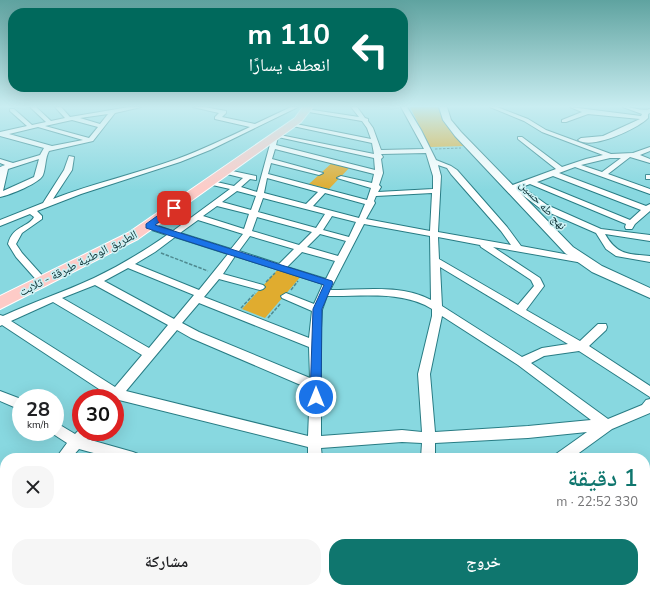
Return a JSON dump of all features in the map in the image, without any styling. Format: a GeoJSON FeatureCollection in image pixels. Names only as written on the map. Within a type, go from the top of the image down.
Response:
{"type":"FeatureCollection","features":[{"type":"Feature","properties":{"kind":"main road","name":"الطريق الوطنية طبرقة - تلابت"},"geometry":{"type":"LineString","coordinates":[[0,303],[116,245],[149,226],[280,135]]}},
{"type":"Feature","properties":{"kind":"main road","name":"نهج طه حسين"},"geometry":{"type":"LineString","coordinates":[[460,135],[514,188],[562,244],[583,260],[613,277],[650,293]]}},
{"type":"Feature","properties":{"kind":"street"},"geometry":{"type":"LineString","coordinates":[[3,135],[51,148]]}},
{"type":"Feature","properties":{"kind":"street"},"geometry":{"type":"LineString","coordinates":[[72,135],[91,140]]}},
{"type":"Feature","properties":{"kind":"street"},"geometry":{"type":"LineString","coordinates":[[0,195],[40,177],[45,151],[51,148],[86,142],[91,140],[95,135]]}},
{"type":"Feature","properties":{"kind":"street"},"geometry":{"type":"LineString","coordinates":[[0,223],[47,203],[114,180],[178,161],[238,135]]}},
{"type":"Feature","properties":{"kind":"street"},"geometry":{"type":"LineString","coordinates":[[348,135],[378,150]]}},
{"type":"Feature","properties":{"kind":"street"},"geometry":{"type":"LineString","coordinates":[[315,453],[315,345],[317,309],[326,288],[374,194],[379,173],[378,150],[372,135]]}},
{"type":"Feature","properties":{"kind":"street"},"geometry":{"type":"LineString","coordinates":[[419,135],[436,169],[434,234],[438,308],[424,374],[429,423],[428,453]]}},
{"type":"Feature","properties":{"kind":"street"},"geometry":{"type":"LineString","coordinates":[[556,135],[610,156]]}},
{"type":"Feature","properties":{"kind":"street"},"geometry":{"type":"LineString","coordinates":[[563,137],[594,141],[609,135]]}},
{"type":"Feature","properties":{"kind":"street"},"geometry":{"type":"LineString","coordinates":[[520,138],[558,172],[603,191],[648,207],[631,222],[627,235]]}},
{"type":"Feature","properties":{"kind":"street"},"geometry":{"type":"LineString","coordinates":[[275,139],[378,150],[427,150]]}},
{"type":"Feature","properties":{"kind":"street"},"geometry":{"type":"LineString","coordinates":[[121,389],[151,355],[174,324],[217,275],[247,234],[275,139]]}},
{"type":"Feature","properties":{"kind":"street"},"geometry":{"type":"LineString","coordinates":[[275,139],[379,173]]}},
{"type":"Feature","properties":{"kind":"street"},"geometry":{"type":"LineString","coordinates":[[514,188],[597,157],[630,155],[650,149]]}},
{"type":"Feature","properties":{"kind":"street"},"geometry":{"type":"LineString","coordinates":[[630,155],[650,161]]}},
{"type":"Feature","properties":{"kind":"street"},"geometry":{"type":"LineString","coordinates":[[603,175],[630,155]]}},
{"type":"Feature","properties":{"kind":"street"},"geometry":{"type":"LineString","coordinates":[[3,169],[43,156]]}},
{"type":"Feature","properties":{"kind":"street"},"geometry":{"type":"LineString","coordinates":[[47,203],[68,170],[71,157]]}},
{"type":"Feature","properties":{"kind":"street"},"geometry":{"type":"LineString","coordinates":[[269,160],[319,173]]}},
{"type":"Feature","properties":{"kind":"street"},"geometry":{"type":"LineString","coordinates":[[0,161],[10,164],[3,169],[0,190]]}},
{"type":"Feature","properties":{"kind":"street"},"geometry":{"type":"LineString","coordinates":[[433,161],[449,167],[459,176],[520,250]]}},
{"type":"Feature","properties":{"kind":"street"},"geometry":{"type":"LineString","coordinates":[[574,165],[650,192]]}},
{"type":"Feature","properties":{"kind":"street"},"geometry":{"type":"LineString","coordinates":[[226,171],[248,177],[263,178],[324,190],[374,194],[436,191]]}},
{"type":"Feature","properties":{"kind":"street"},"geometry":{"type":"LineString","coordinates":[[1,321],[96,281],[128,264],[152,250],[236,188],[248,177]]}},
{"type":"Feature","properties":{"kind":"street"},"geometry":{"type":"LineString","coordinates":[[341,178],[374,194]]}},
{"type":"Feature","properties":{"kind":"street"},"geometry":{"type":"LineString","coordinates":[[603,191],[618,181]]}},
{"type":"Feature","properties":{"kind":"street"},"geometry":{"type":"LineString","coordinates":[[210,182],[309,206],[361,221],[583,260]]}},
{"type":"Feature","properties":{"kind":"street"},"geometry":{"type":"LineString","coordinates":[[531,182],[631,222]]}},
{"type":"Feature","properties":{"kind":"street"},"geometry":{"type":"LineString","coordinates":[[514,188],[544,207],[599,231],[650,238]]}},
{"type":"Feature","properties":{"kind":"street"},"geometry":{"type":"LineString","coordinates":[[309,206],[324,190]]}},
{"type":"Feature","properties":{"kind":"street"},"geometry":{"type":"LineString","coordinates":[[216,203],[254,212],[351,240]]}},
{"type":"Feature","properties":{"kind":"street"},"geometry":{"type":"LineString","coordinates":[[32,210],[38,219],[14,235],[12,244],[43,282]]}},
{"type":"Feature","properties":{"kind":"street"},"geometry":{"type":"LineString","coordinates":[[280,268],[319,230],[331,212]]}},
{"type":"Feature","properties":{"kind":"street"},"geometry":{"type":"LineString","coordinates":[[639,216],[650,217]]}},
{"type":"Feature","properties":{"kind":"street"},"geometry":{"type":"LineString","coordinates":[[196,217],[247,234],[340,260]]}},
{"type":"Feature","properties":{"kind":"street"},"geometry":{"type":"LineString","coordinates":[[149,226],[280,268],[326,288],[416,297],[438,308],[522,362],[606,425]]}},
{"type":"Feature","properties":{"kind":"street"},"geometry":{"type":"LineString","coordinates":[[599,231],[608,247],[616,254],[650,259]]}},
{"type":"Feature","properties":{"kind":"street"},"geometry":{"type":"LineString","coordinates":[[478,242],[537,280],[539,286],[520,310]]}},
{"type":"Feature","properties":{"kind":"street"},"geometry":{"type":"LineString","coordinates":[[436,261],[581,347],[650,392]]}},
{"type":"Feature","properties":{"kind":"street"},"geometry":{"type":"LineString","coordinates":[[128,264],[198,296],[315,345]]}},
{"type":"Feature","properties":{"kind":"street"},"geometry":{"type":"LineString","coordinates":[[217,275],[260,287]]}},
{"type":"Feature","properties":{"kind":"street"},"geometry":{"type":"LineString","coordinates":[[96,281],[194,335],[316,386]]}},
{"type":"Feature","properties":{"kind":"street"},"geometry":{"type":"LineString","coordinates":[[286,296],[317,309]]}},
{"type":"Feature","properties":{"kind":"street"},"geometry":{"type":"LineString","coordinates":[[54,298],[151,355]]}},
{"type":"Feature","properties":{"kind":"street"},"geometry":{"type":"LineString","coordinates":[[1,321],[104,389]]}},
{"type":"Feature","properties":{"kind":"street"},"geometry":{"type":"LineString","coordinates":[[522,362],[542,352],[581,347],[602,327]]}},
{"type":"Feature","properties":{"kind":"street"},"geometry":{"type":"LineString","coordinates":[[0,396],[12,402]]}},
{"type":"Feature","properties":{"kind":"street"},"geometry":{"type":"LineString","coordinates":[[124,398],[314,443],[402,436],[428,438],[528,432],[606,425]]}},
{"type":"Feature","properties":{"kind":"street"},"geometry":{"type":"LineString","coordinates":[[568,453],[606,425],[646,409],[650,404]]}},
{"type":"Feature","properties":{"kind":"street"},"geometry":{"type":"LineString","coordinates":[[67,453],[78,441]]}},
{"type":"Feature","properties":{"kind":"street"},"geometry":{"type":"LineString","coordinates":[[91,441],[121,453]]}},
{"type":"Feature","properties":{"kind":"path"},"geometry":{"type":"LineString","coordinates":[[427,150],[472,148]]}},
{"type":"Feature","properties":{"kind":"path"},"geometry":{"type":"LineString","coordinates":[[152,250],[217,275]]}},
{"type":"Feature","properties":{"kind":"shaded area"},"geometry":{"type":"Polygon","coordinates":[[[424,135],[457,135],[465,146],[430,147],[424,135]]]}},
{"type":"Feature","properties":{"kind":"shaded area"},"geometry":{"type":"Polygon","coordinates":[[[334,161],[352,165],[329,189],[309,184],[334,161]]]}},
{"type":"Feature","properties":{"kind":"shaded area"},"geometry":{"type":"Polygon","coordinates":[[[280,267],[302,275],[265,318],[242,309],[280,267]]]}},
{"type":"Feature","properties":{"kind":"route"},"geometry":{"type":"LineString","coordinates":[[174,208],[149,226],[329,283],[323,293],[317,309],[315,345],[316,397]]}}]}
